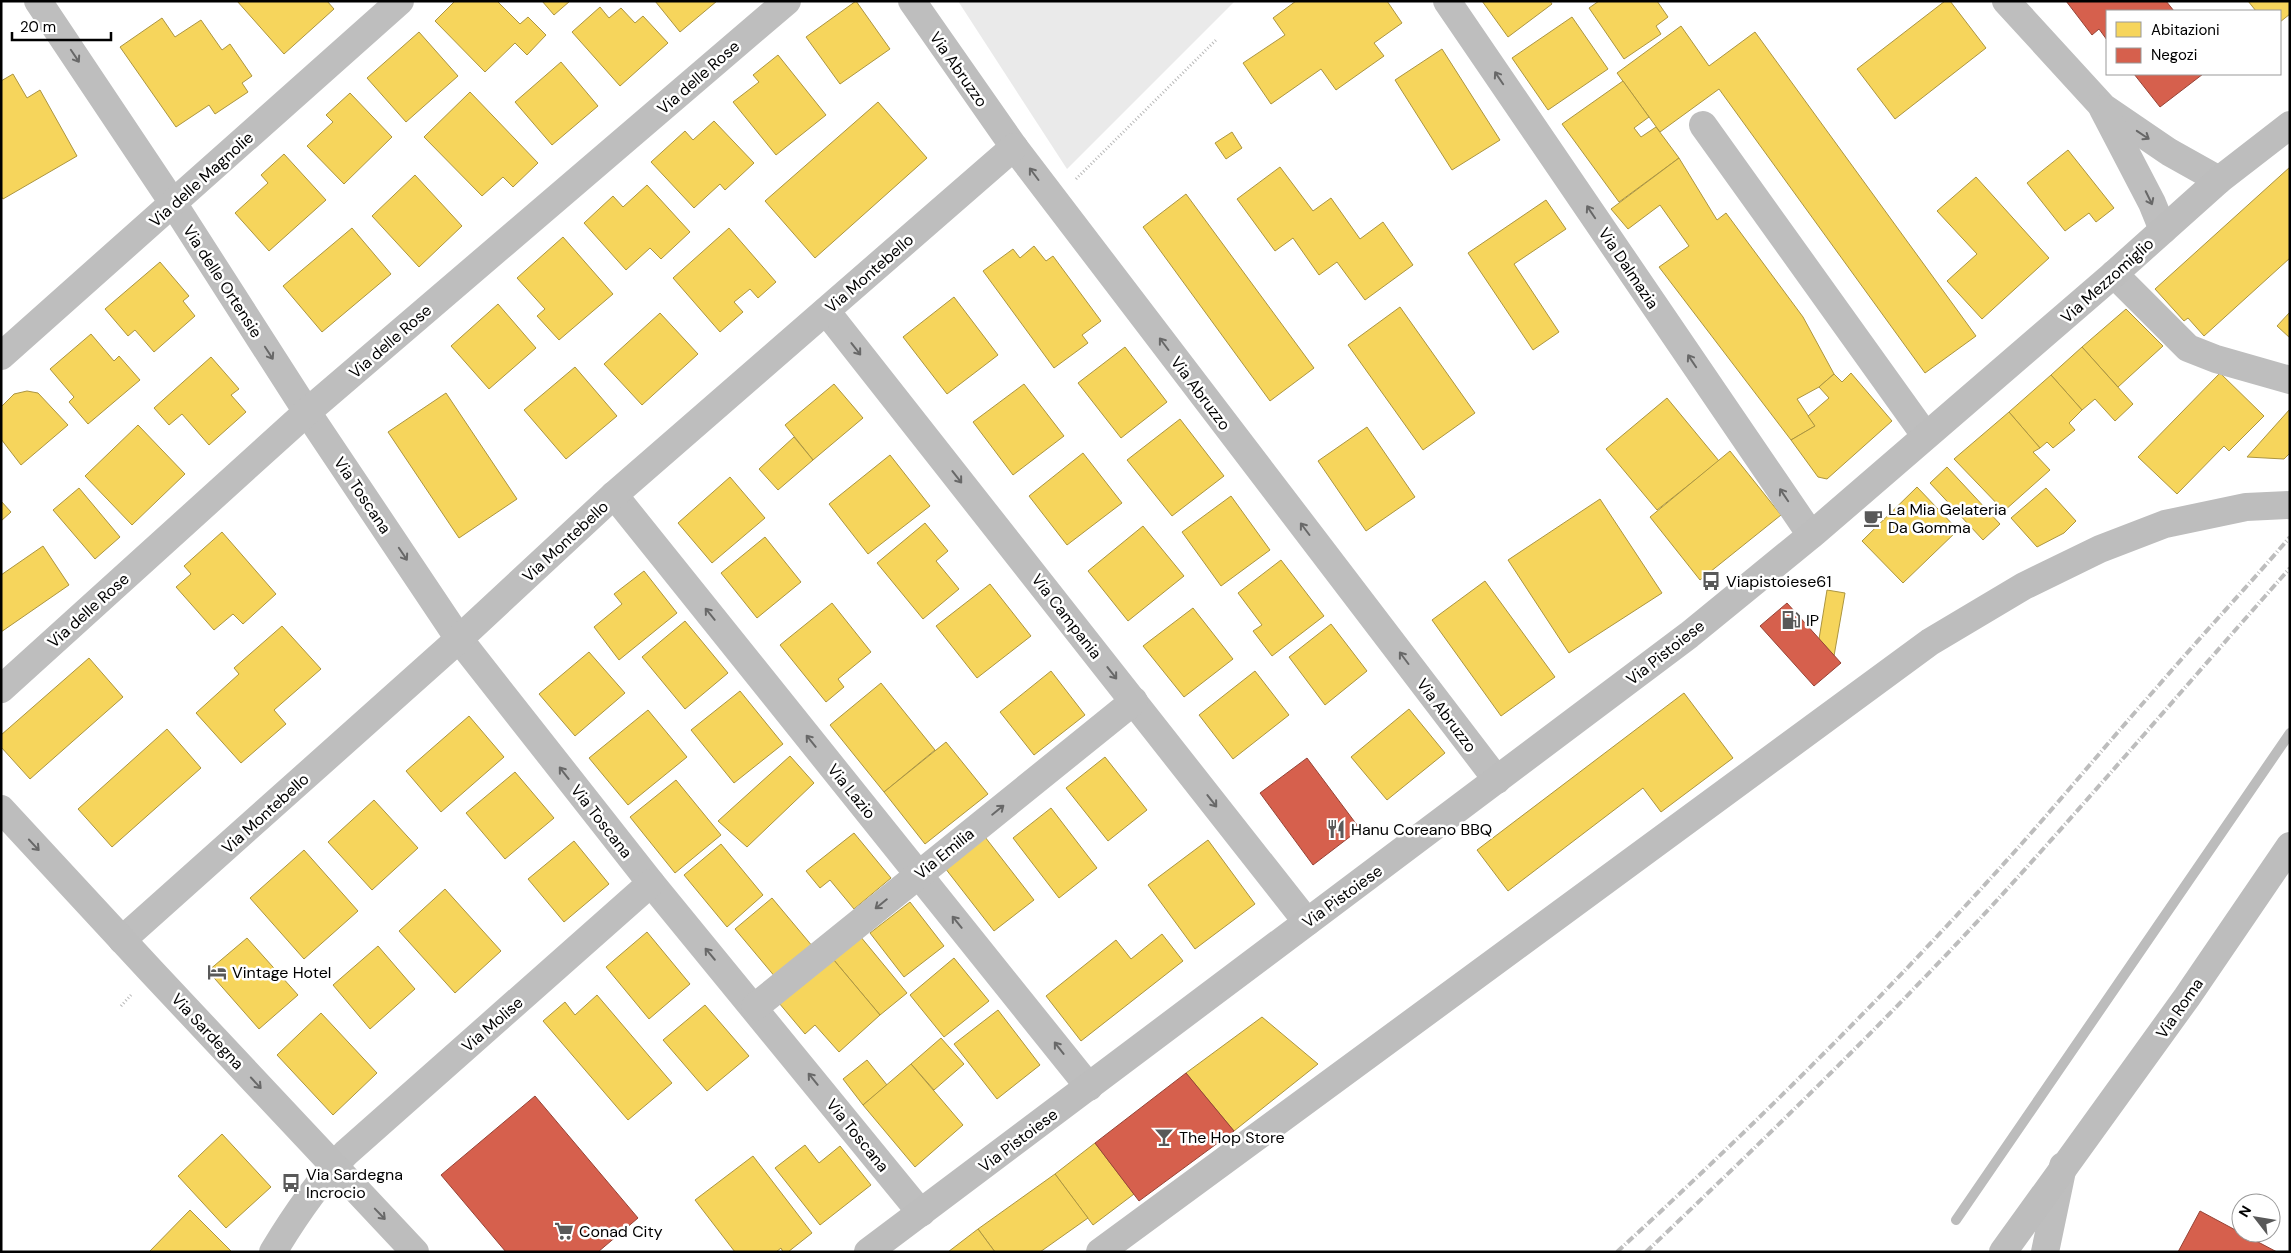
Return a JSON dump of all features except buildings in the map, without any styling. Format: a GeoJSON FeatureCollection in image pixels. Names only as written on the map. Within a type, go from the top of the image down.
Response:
{"type":"FeatureCollection","features":[{"type":"Feature","properties":{"kind":"main road","name":"Via Mezzomiglio"},"geometry":{"type":"LineString","coordinates":[[1811,535],[2114,274],[2219,180],[2290,125]]}},
{"type":"Feature","properties":{"kind":"main road"},"geometry":{"type":"LineString","coordinates":[[1100,1252],[1930,642],[2024,586],[2100,549],[2165,524],[2246,507],[2290,505]]}},
{"type":"Feature","properties":{"kind":"main road","name":"Via Pistoiese"},"geometry":{"type":"LineString","coordinates":[[868,1252],[1689,635],[1811,535]]}},
{"type":"Feature","properties":{"kind":"main road","name":"Via Sardegna"},"geometry":{"type":"LineString","coordinates":[[1,809],[415,1252]]}},
{"type":"Feature","properties":{"kind":"main road","name":"Via Roma"},"geometry":{"type":"LineString","coordinates":[[2003,1252],[2063,1166],[2187,997],[2290,846]]}},
{"type":"Feature","properties":{"kind":"street","name":"Via delle Ortensie"},"geometry":{"type":"LineString","coordinates":[[38,1],[173,204],[307,412]]}},
{"type":"Feature","properties":{"kind":"street","name":"Via delle Magnolie"},"geometry":{"type":"LineString","coordinates":[[1,356],[400,1]]}},
{"type":"Feature","properties":{"kind":"street","name":"Via delle Rose"},"geometry":{"type":"LineString","coordinates":[[1,689],[307,412],[787,1]]}},
{"type":"Feature","properties":{"kind":"street","name":"Via Abruzzo"},"geometry":{"type":"LineString","coordinates":[[912,1],[1014,148],[1497,780]]}},
{"type":"Feature","properties":{"kind":"street","name":"Via Dalmazia"},"geometry":{"type":"LineString","coordinates":[[1447,1],[1811,535]]}},
{"type":"Feature","properties":{"kind":"street"},"geometry":{"type":"LineString","coordinates":[[2006,1],[2103,107],[2169,152],[2219,180]]}},
{"type":"Feature","properties":{"kind":"street"},"geometry":{"type":"LineString","coordinates":[[2103,107],[2152,203],[2163,230]]}},
{"type":"Feature","properties":{"kind":"street"},"geometry":{"type":"LineString","coordinates":[[1703,125],[1925,435]]}},
{"type":"Feature","properties":{"kind":"street","name":"Via Montebello"},"geometry":{"type":"LineString","coordinates":[[122,940],[459,639],[614,495],[1014,148]]}},
{"type":"Feature","properties":{"kind":"street"},"geometry":{"type":"LineString","coordinates":[[2114,274],[2188,348],[2216,359],[2290,380]]}},
{"type":"Feature","properties":{"kind":"street","name":"Via Campania"},"geometry":{"type":"LineString","coordinates":[[826,311],[1307,922]]}},
{"type":"Feature","properties":{"kind":"street","name":"Via Toscana"},"geometry":{"type":"LineString","coordinates":[[307,412],[459,639],[651,883],[755,1007],[921,1212]]}},
{"type":"Feature","properties":{"kind":"street","name":"Via Lazio"},"geometry":{"type":"LineString","coordinates":[[614,495],[1089,1087]]}},
{"type":"Feature","properties":{"kind":"street","name":"Via Emilia"},"geometry":{"type":"LineString","coordinates":[[755,1007],[1134,701]]}},
{"type":"Feature","properties":{"kind":"street","name":"Via Molise"},"geometry":{"type":"LineString","coordinates":[[273,1252],[287,1228],[333,1166],[651,883]]}},
{"type":"Feature","properties":{"kind":"street","name":"Via Roma"},"geometry":{"type":"LineString","coordinates":[[2045,1252],[2063,1166]]}},
{"type":"Feature","properties":{"kind":"path"},"geometry":{"type":"LineString","coordinates":[[1054,200],[1217,39]]}},
{"type":"Feature","properties":{"kind":"shaded area"},"geometry":{"type":"Polygon","coordinates":[[[958,1],[1235,1],[1067,169],[958,1]]]}},
{"type":"Feature","properties":{"kind":"waterway"},"geometry":{"type":"LineString","coordinates":[[1956,1220],[2290,733]]}},
{"type":"Feature","properties":{"kind":"railway"},"geometry":{"type":"LineString","coordinates":[[1617,1252],[1822,1055],[1921,953],[2017,849],[2175,666],[2290,537]]}},
{"type":"Feature","properties":{"kind":"railway"},"geometry":{"type":"LineString","coordinates":[[1646,1252],[1831,1073],[1921,981],[2080,808],[2290,568]]}},
{"type":"Feature","properties":{"kind":"place","name":"La Mia Gelateria Da Gomma"},"geometry":{"type":"Point","coordinates":[1873,518]}},
{"type":"Feature","properties":{"kind":"place","name":"Viapistoiese61"},"geometry":{"type":"Point","coordinates":[1711,581]}},
{"type":"Feature","properties":{"kind":"place","name":"IP"},"geometry":{"type":"Point","coordinates":[1791,620]}},
{"type":"Feature","properties":{"kind":"place","name":"Hanu Coreano BBQ"},"geometry":{"type":"Point","coordinates":[1336,829]}},
{"type":"Feature","properties":{"kind":"place","name":"Vintage Hotel"},"geometry":{"type":"Point","coordinates":[217,972]}},
{"type":"Feature","properties":{"kind":"place","name":"The Hop Store"},"geometry":{"type":"Point","coordinates":[1164,1137]}},
{"type":"Feature","properties":{"kind":"place","name":"Via Sardegna Incrocio"},"geometry":{"type":"Point","coordinates":[291,1183]}},
{"type":"Feature","properties":{"kind":"place","name":"Conad City"},"geometry":{"type":"Point","coordinates":[564,1231]}}]}
